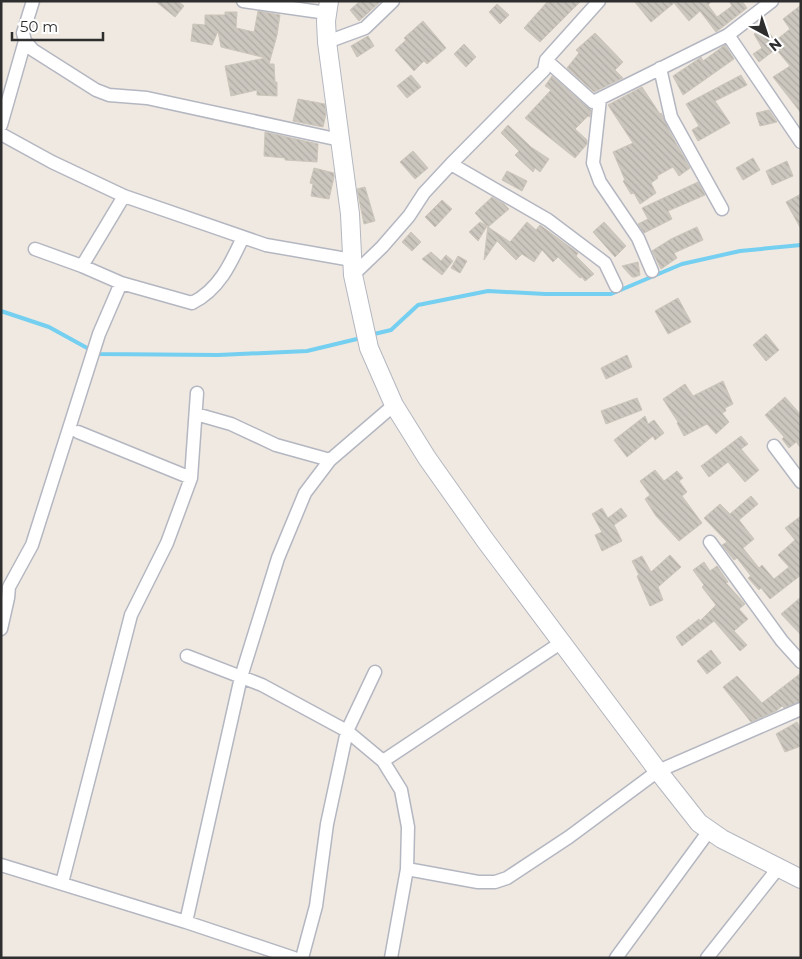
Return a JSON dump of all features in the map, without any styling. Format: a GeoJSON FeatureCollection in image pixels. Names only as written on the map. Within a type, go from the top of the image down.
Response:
{"type":"FeatureCollection","features":[{"type":"Feature","properties":{"kind":"street"},"geometry":{"type":"LineString","coordinates":[[33,1],[23,33],[25,41],[33,50],[96,90],[109,95],[147,98],[340,140]]}},
{"type":"Feature","properties":{"kind":"street"},"geometry":{"type":"LineString","coordinates":[[243,1],[328,7],[326,22],[328,42],[350,214],[353,268],[361,314],[369,348],[394,406],[427,458],[658,771],[699,823],[709,831],[801,879]]}},
{"type":"Feature","properties":{"kind":"street"},"geometry":{"type":"LineString","coordinates":[[328,42],[365,28],[394,1]]}},
{"type":"Feature","properties":{"kind":"street"},"geometry":{"type":"LineString","coordinates":[[353,268],[382,247],[409,216],[424,193],[544,70],[546,60],[599,1]]}},
{"type":"Feature","properties":{"kind":"street"},"geometry":{"type":"LineString","coordinates":[[546,60],[593,102],[728,36],[757,6],[772,1]]}},
{"type":"Feature","properties":{"kind":"street"},"geometry":{"type":"LineString","coordinates":[[728,36],[801,142]]}},
{"type":"Feature","properties":{"kind":"street"},"geometry":{"type":"LineString","coordinates":[[1,125],[25,41]]}},
{"type":"Feature","properties":{"kind":"street"},"geometry":{"type":"LineString","coordinates":[[660,68],[671,117],[722,209]]}},
{"type":"Feature","properties":{"kind":"street"},"geometry":{"type":"LineString","coordinates":[[600,99],[593,163],[600,182],[638,238],[652,271]]}},
{"type":"Feature","properties":{"kind":"street"},"geometry":{"type":"LineString","coordinates":[[1,134],[52,162],[124,196],[266,245],[353,268]]}},
{"type":"Feature","properties":{"kind":"street"},"geometry":{"type":"LineString","coordinates":[[451,164],[548,220],[606,263],[616,286]]}},
{"type":"Feature","properties":{"kind":"street"},"geometry":{"type":"LineString","coordinates":[[82,266],[124,196]]}},
{"type":"Feature","properties":{"kind":"street"},"geometry":{"type":"LineString","coordinates":[[35,249],[82,266],[121,284],[192,303],[205,297],[226,272],[244,237]]}},
{"type":"Feature","properties":{"kind":"street"},"geometry":{"type":"LineString","coordinates":[[1,629],[9,587],[32,545],[99,334],[121,284]]}},
{"type":"Feature","properties":{"kind":"street"},"geometry":{"type":"LineString","coordinates":[[62,883],[131,615],[167,543],[191,478],[197,393]]}},
{"type":"Feature","properties":{"kind":"street"},"geometry":{"type":"LineString","coordinates":[[186,922],[241,677],[278,558],[304,493],[330,460],[394,406]]}},
{"type":"Feature","properties":{"kind":"street"},"geometry":{"type":"LineString","coordinates":[[196,414],[231,424],[276,445],[330,460]]}},
{"type":"Feature","properties":{"kind":"street"},"geometry":{"type":"LineString","coordinates":[[78,432],[191,478]]}},
{"type":"Feature","properties":{"kind":"street"},"geometry":{"type":"LineString","coordinates":[[774,446],[801,482]]}},
{"type":"Feature","properties":{"kind":"street"},"geometry":{"type":"LineString","coordinates":[[710,542],[782,641],[801,662]]}},
{"type":"Feature","properties":{"kind":"street"},"geometry":{"type":"LineString","coordinates":[[383,761],[562,642]]}},
{"type":"Feature","properties":{"kind":"street"},"geometry":{"type":"LineString","coordinates":[[188,656],[262,685],[347,731],[383,761],[401,790],[408,827],[407,869],[391,958]]}},
{"type":"Feature","properties":{"kind":"street"},"geometry":{"type":"LineString","coordinates":[[302,958],[316,906],[327,824],[347,731],[375,672]]}},
{"type":"Feature","properties":{"kind":"street"},"geometry":{"type":"LineString","coordinates":[[407,869],[478,882],[495,882],[507,878],[570,837],[658,771],[801,709]]}},
{"type":"Feature","properties":{"kind":"street"},"geometry":{"type":"LineString","coordinates":[[616,958],[709,831]]}},
{"type":"Feature","properties":{"kind":"street"},"geometry":{"type":"LineString","coordinates":[[1,866],[62,883],[294,958]]}},
{"type":"Feature","properties":{"kind":"street"},"geometry":{"type":"LineString","coordinates":[[707,958],[779,867]]}},
{"type":"Feature","properties":{"kind":"building"},"geometry":{"type":"Polygon","coordinates":[[[155,1],[178,1],[184,6],[175,17],[155,1]]]}},
{"type":"Feature","properties":{"kind":"building"},"geometry":{"type":"Polygon","coordinates":[[[360,1],[381,1],[359,21],[350,10],[360,1]]]}},
{"type":"Feature","properties":{"kind":"building"},"geometry":{"type":"Polygon","coordinates":[[[548,1],[581,1],[540,42],[524,28],[548,1]]]}},
{"type":"Feature","properties":{"kind":"building"},"geometry":{"type":"Polygon","coordinates":[[[634,1],[712,1],[708,5],[717,17],[732,6],[729,1],[742,1],[747,8],[716,32],[700,11],[689,21],[674,3],[651,22],[634,1]]]}},
{"type":"Feature","properties":{"kind":"building"},"geometry":{"type":"Polygon","coordinates":[[[497,4],[509,15],[500,24],[489,12],[497,4]]]}},
{"type":"Feature","properties":{"kind":"building"},"geometry":{"type":"Polygon","coordinates":[[[801,5],[801,113],[773,77],[790,66],[776,49],[759,62],[753,54],[762,48],[754,34],[765,26],[775,41],[790,29],[783,19],[801,5]]]}},
{"type":"Feature","properties":{"kind":"building"},"geometry":{"type":"Polygon","coordinates":[[[258,11],[280,15],[269,64],[274,64],[277,96],[257,95],[257,90],[231,96],[225,66],[266,58],[221,47],[218,31],[212,45],[191,41],[193,24],[205,25],[205,15],[225,15],[225,12],[237,12],[236,28],[254,32],[258,11]]]}},
{"type":"Feature","properties":{"kind":"building"},"geometry":{"type":"Polygon","coordinates":[[[423,21],[446,48],[427,64],[424,61],[414,71],[395,50],[406,40],[404,38],[423,21]]]}},
{"type":"Feature","properties":{"kind":"building"},"geometry":{"type":"Polygon","coordinates":[[[595,33],[623,62],[615,70],[623,78],[594,92],[567,68],[579,53],[576,50],[595,33]]]}},
{"type":"Feature","properties":{"kind":"building"},"geometry":{"type":"Polygon","coordinates":[[[368,36],[374,46],[357,57],[351,46],[368,36]]]}},
{"type":"Feature","properties":{"kind":"building"},"geometry":{"type":"Polygon","coordinates":[[[464,44],[476,57],[466,67],[454,54],[464,44]]]}},
{"type":"Feature","properties":{"kind":"building"},"geometry":{"type":"Polygon","coordinates":[[[725,45],[734,59],[683,95],[673,76],[701,57],[703,61],[725,45]]]}},
{"type":"Feature","properties":{"kind":"building"},"geometry":{"type":"Polygon","coordinates":[[[411,75],[421,87],[407,98],[397,86],[411,75]]]}},
{"type":"Feature","properties":{"kind":"building"},"geometry":{"type":"Polygon","coordinates":[[[741,75],[747,85],[715,101],[730,123],[698,141],[692,130],[699,126],[686,104],[741,75]]]}},
{"type":"Feature","properties":{"kind":"building"},"geometry":{"type":"Polygon","coordinates":[[[552,76],[591,110],[590,117],[588,116],[575,129],[587,140],[587,144],[575,158],[525,118],[551,90],[545,86],[552,76]]]}},
{"type":"Feature","properties":{"kind":"building"},"geometry":{"type":"Polygon","coordinates":[[[642,87],[661,113],[690,168],[679,176],[673,167],[657,176],[658,178],[651,183],[656,193],[640,204],[634,193],[631,194],[623,181],[625,180],[613,152],[633,143],[608,105],[642,87]]]}},
{"type":"Feature","properties":{"kind":"building"},"geometry":{"type":"Polygon","coordinates":[[[298,99],[325,104],[326,114],[323,127],[293,121],[298,99]]]}},
{"type":"Feature","properties":{"kind":"building"},"geometry":{"type":"Polygon","coordinates":[[[769,110],[777,122],[760,126],[756,113],[769,110]]]}},
{"type":"Feature","properties":{"kind":"building"},"geometry":{"type":"Polygon","coordinates":[[[508,125],[531,147],[549,159],[540,172],[535,168],[533,172],[515,155],[519,151],[501,133],[508,125]]]}},
{"type":"Feature","properties":{"kind":"building"},"geometry":{"type":"Polygon","coordinates":[[[265,132],[318,144],[317,162],[285,160],[285,158],[264,156],[265,132]]]}},
{"type":"Feature","properties":{"kind":"building"},"geometry":{"type":"Polygon","coordinates":[[[413,151],[428,168],[415,179],[400,162],[413,151]]]}},
{"type":"Feature","properties":{"kind":"building"},"geometry":{"type":"Polygon","coordinates":[[[753,158],[760,170],[743,180],[736,168],[753,158]]]}},
{"type":"Feature","properties":{"kind":"building"},"geometry":{"type":"Polygon","coordinates":[[[787,161],[793,176],[772,185],[766,171],[787,161]]]}},
{"type":"Feature","properties":{"kind":"building"},"geometry":{"type":"Polygon","coordinates":[[[314,168],[334,173],[329,199],[311,196],[313,184],[310,183],[314,168]]]}},
{"type":"Feature","properties":{"kind":"building"},"geometry":{"type":"Polygon","coordinates":[[[507,171],[527,181],[522,191],[502,180],[507,171]]]}},
{"type":"Feature","properties":{"kind":"building"},"geometry":{"type":"Polygon","coordinates":[[[698,182],[705,195],[668,211],[672,219],[644,233],[638,224],[648,219],[642,208],[698,182]]]}},
{"type":"Feature","properties":{"kind":"building"},"geometry":{"type":"Polygon","coordinates":[[[365,187],[375,221],[364,224],[357,189],[365,187]]]}},
{"type":"Feature","properties":{"kind":"building"},"geometry":{"type":"Polygon","coordinates":[[[801,194],[801,229],[786,202],[801,194]]]}},
{"type":"Feature","properties":{"kind":"building"},"geometry":{"type":"Polygon","coordinates":[[[492,197],[509,209],[488,227],[510,242],[527,222],[536,230],[540,225],[578,253],[576,256],[594,274],[585,281],[558,257],[553,262],[542,250],[534,262],[522,254],[516,260],[497,241],[484,260],[488,225],[475,213],[492,197]]]}},
{"type":"Feature","properties":{"kind":"building"},"geometry":{"type":"Polygon","coordinates":[[[442,200],[452,209],[435,227],[425,217],[442,200]]]}},
{"type":"Feature","properties":{"kind":"building"},"geometry":{"type":"Polygon","coordinates":[[[480,222],[487,226],[478,241],[469,232],[480,222]]]}},
{"type":"Feature","properties":{"kind":"building"},"geometry":{"type":"Polygon","coordinates":[[[604,222],[626,246],[615,257],[593,232],[604,222]]]}},
{"type":"Feature","properties":{"kind":"building"},"geometry":{"type":"Polygon","coordinates":[[[697,227],[703,240],[674,253],[677,258],[661,269],[652,251],[671,239],[697,227]]]}},
{"type":"Feature","properties":{"kind":"building"},"geometry":{"type":"Polygon","coordinates":[[[411,232],[421,242],[412,251],[402,242],[411,232]]]}},
{"type":"Feature","properties":{"kind":"building"},"geometry":{"type":"Polygon","coordinates":[[[431,252],[441,261],[446,255],[453,261],[442,275],[422,259],[431,252]]]}},
{"type":"Feature","properties":{"kind":"building"},"geometry":{"type":"Polygon","coordinates":[[[458,256],[467,261],[460,273],[451,268],[458,256]]]}},
{"type":"Feature","properties":{"kind":"building"},"geometry":{"type":"Polygon","coordinates":[[[638,262],[640,275],[635,277],[632,277],[622,266],[638,262]]]}},
{"type":"Feature","properties":{"kind":"building"},"geometry":{"type":"Polygon","coordinates":[[[678,298],[691,322],[668,334],[655,311],[678,298]]]}},
{"type":"Feature","properties":{"kind":"building"},"geometry":{"type":"Polygon","coordinates":[[[766,334],[779,350],[766,361],[753,345],[766,334]]]}},
{"type":"Feature","properties":{"kind":"building"},"geometry":{"type":"Polygon","coordinates":[[[627,355],[632,367],[606,379],[601,368],[627,355]]]}},
{"type":"Feature","properties":{"kind":"building"},"geometry":{"type":"Polygon","coordinates":[[[723,381],[733,404],[725,408],[726,411],[722,413],[729,422],[716,434],[707,424],[684,436],[678,422],[663,399],[685,384],[693,396],[723,381]]]}},
{"type":"Feature","properties":{"kind":"building"},"geometry":{"type":"Polygon","coordinates":[[[785,397],[801,415],[801,448],[796,442],[789,448],[782,439],[784,437],[765,415],[785,397]]]}},
{"type":"Feature","properties":{"kind":"building"},"geometry":{"type":"Polygon","coordinates":[[[637,398],[642,410],[606,424],[601,411],[637,398]]]}},
{"type":"Feature","properties":{"kind":"building"},"geometry":{"type":"Polygon","coordinates":[[[645,416],[648,424],[654,420],[664,433],[655,440],[653,436],[627,457],[614,440],[645,416]]]}},
{"type":"Feature","properties":{"kind":"building"},"geometry":{"type":"Polygon","coordinates":[[[741,436],[748,444],[741,449],[759,470],[745,482],[728,462],[709,477],[701,466],[741,436]]]}},
{"type":"Feature","properties":{"kind":"building"},"geometry":{"type":"Polygon","coordinates":[[[655,470],[664,481],[677,471],[683,478],[679,481],[687,492],[682,496],[702,523],[679,541],[656,516],[645,499],[650,495],[640,481],[655,470]]]}},
{"type":"Feature","properties":{"kind":"building"},"geometry":{"type":"Polygon","coordinates":[[[751,496],[758,504],[739,520],[754,539],[743,548],[759,568],[762,565],[774,579],[789,567],[778,555],[795,540],[785,528],[801,516],[801,575],[770,599],[761,588],[759,590],[748,578],[751,576],[737,558],[734,560],[722,545],[727,542],[704,518],[720,504],[730,514],[751,496]]]}},
{"type":"Feature","properties":{"kind":"building"},"geometry":{"type":"Polygon","coordinates":[[[602,508],[608,518],[621,508],[627,516],[614,525],[622,541],[602,551],[595,535],[602,532],[592,514],[602,508]]]}},
{"type":"Feature","properties":{"kind":"building"},"geometry":{"type":"Polygon","coordinates":[[[670,555],[681,567],[658,587],[663,600],[650,606],[632,561],[642,556],[651,572],[670,555]]]}},
{"type":"Feature","properties":{"kind":"building"},"geometry":{"type":"Polygon","coordinates":[[[704,562],[710,571],[717,566],[728,582],[726,583],[745,604],[739,609],[748,619],[734,631],[747,645],[740,651],[714,621],[682,646],[676,637],[699,619],[700,621],[716,605],[702,587],[704,585],[693,570],[704,562]]]}},
{"type":"Feature","properties":{"kind":"building"},"geometry":{"type":"Polygon","coordinates":[[[801,597],[801,635],[781,614],[801,597]]]}},
{"type":"Feature","properties":{"kind":"building"},"geometry":{"type":"Polygon","coordinates":[[[711,650],[721,663],[707,674],[697,661],[711,650]]]}},
{"type":"Feature","properties":{"kind":"building"},"geometry":{"type":"Polygon","coordinates":[[[801,673],[801,701],[784,708],[782,706],[776,711],[751,722],[723,687],[737,676],[762,703],[801,673]]]}},
{"type":"Feature","properties":{"kind":"building"},"geometry":{"type":"Polygon","coordinates":[[[797,722],[801,729],[801,746],[785,752],[776,734],[797,722]]]}},
{"type":"Feature","properties":{"kind":"waterway"},"geometry":{"type":"LineString","coordinates":[[370,335],[391,330],[418,305],[488,291],[545,294],[611,294],[682,264],[740,251],[801,245]]}},
{"type":"Feature","properties":{"kind":"waterway"},"geometry":{"type":"LineString","coordinates":[[1,311],[49,327],[98,354],[218,355],[307,351],[361,338]]}}]}
